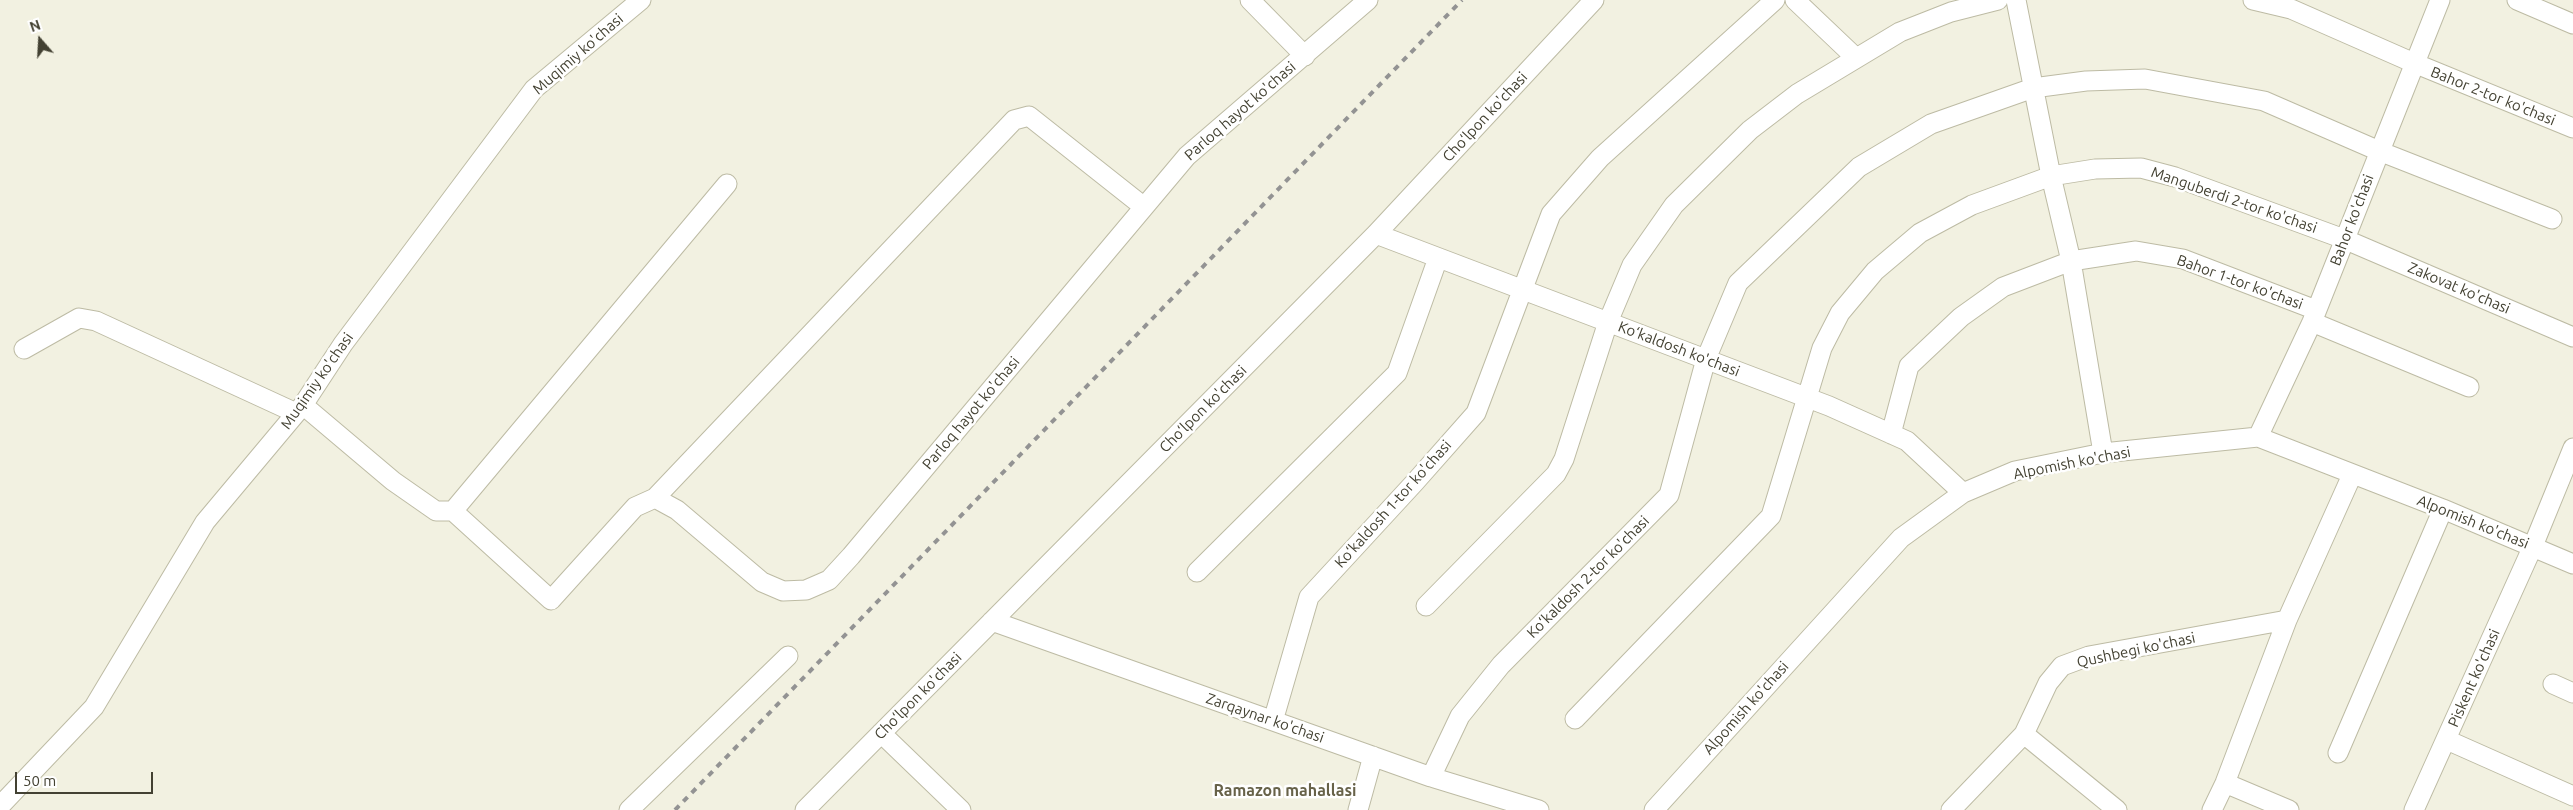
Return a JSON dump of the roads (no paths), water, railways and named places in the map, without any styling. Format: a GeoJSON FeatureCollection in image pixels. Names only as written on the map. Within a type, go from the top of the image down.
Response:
{"type":"FeatureCollection","features":[{"type":"Feature","properties":{"kind":"street","name":"Muqimiy ko'chasi"},"geometry":{"type":"LineString","coordinates":[[0,806],[94,708],[205,522],[300,409],[343,344],[534,89],[641,0]]}},
{"type":"Feature","properties":{"kind":"street"},"geometry":{"type":"LineString","coordinates":[[1250,0],[1305,56]]}},
{"type":"Feature","properties":{"kind":"street","name":"Parloq hayot ko'chasi"},"geometry":{"type":"LineString","coordinates":[[655,498],[677,510],[762,582],[783,591],[806,590],[829,580],[1187,156],[1368,0]]}},
{"type":"Feature","properties":{"kind":"street","name":"Cho‘lpon ko'chasi"},"geometry":{"type":"LineString","coordinates":[[805,810],[1376,234],[1594,0]]}},
{"type":"Feature","properties":{"kind":"street","name":"Ko‘kaldosh 1-tor ko'chasi"},"geometry":{"type":"LineString","coordinates":[[1274,721],[1309,597],[1476,413],[1521,289],[1551,214],[1600,158],[1774,0]]}},
{"type":"Feature","properties":{"kind":"street"},"geometry":{"type":"LineString","coordinates":[[1795,0],[1856,58]]}},
{"type":"Feature","properties":{"kind":"street"},"geometry":{"type":"LineString","coordinates":[[1426,606],[1556,474],[1564,459],[1608,322],[1632,265],[1674,205],[1750,130],[1797,94],[1900,32],[1951,12],[1998,0]]}},
{"type":"Feature","properties":{"kind":"street"},"geometry":{"type":"LineString","coordinates":[[2016,0],[2051,176],[2071,261],[2103,454]]}},
{"type":"Feature","properties":{"kind":"street","name":"Bahor 2-tor ko'chasi"},"geometry":{"type":"LineString","coordinates":[[2252,0],[2291,9],[2414,63],[2573,128]]}},
{"type":"Feature","properties":{"kind":"street","name":"Bahor ko'chasi"},"geometry":{"type":"LineString","coordinates":[[2258,437],[2314,316],[2440,0]]}},
{"type":"Feature","properties":{"kind":"street"},"geometry":{"type":"LineString","coordinates":[[2516,0],[2573,24]]}},
{"type":"Feature","properties":{"kind":"street","name":"Ko‘kaldosh 2-tor ko'chasi"},"geometry":{"type":"LineString","coordinates":[[1431,777],[1460,716],[1501,664],[1669,495],[1706,359],[1738,283],[1859,167],[1931,124],[2033,88],[2086,81],[2145,80],[2264,101],[2379,151],[2552,219]]}},
{"type":"Feature","properties":{"kind":"street"},"geometry":{"type":"LineString","coordinates":[[24,349],[80,318],[96,321],[300,409],[392,481],[436,511],[453,512],[551,600],[636,507],[655,498],[1014,120],[1029,116],[1144,208]]}},
{"type":"Feature","properties":{"kind":"street","name":"Manguberdi 2-tor ko'chasi"},"geometry":{"type":"LineString","coordinates":[[1575,719],[1771,516],[1809,398],[1822,348],[1840,313],[1875,271],[1920,233],[1963,209],[2051,176],[2095,169],[2141,168],[2175,177],[2344,239]]}},
{"type":"Feature","properties":{"kind":"street"},"geometry":{"type":"LineString","coordinates":[[453,512],[727,184]]}},
{"type":"Feature","properties":{"kind":"street","name":"Ko‘kaldosh ko'chasi"},"geometry":{"type":"LineString","coordinates":[[1376,234],[1809,398],[1907,441],[1963,493]]}},
{"type":"Feature","properties":{"kind":"street","name":"Zakovat ko'chasi"},"geometry":{"type":"LineString","coordinates":[[2344,239],[2573,337]]}},
{"type":"Feature","properties":{"kind":"street","name":"Bahor 1-tor ko'chasi"},"geometry":{"type":"LineString","coordinates":[[1891,434],[1909,366],[1961,318],[2003,287],[2071,261],[2136,251],[2183,259],[2469,387]]}},
{"type":"Feature","properties":{"kind":"street"},"geometry":{"type":"LineString","coordinates":[[1196,572],[1398,372],[1438,258]]}},
{"type":"Feature","properties":{"kind":"street","name":"Alpomish ko'chasi"},"geometry":{"type":"LineString","coordinates":[[1654,810],[1901,538],[1963,493],[2015,472],[2103,454],[2258,437],[2443,509],[2573,564]]}},
{"type":"Feature","properties":{"kind":"street","name":"Piskent ko'chasi"},"geometry":{"type":"LineString","coordinates":[[2414,810],[2447,740],[2573,448]]}},
{"type":"Feature","properties":{"kind":"street"},"geometry":{"type":"LineString","coordinates":[[2212,810],[2225,783],[2287,620],[2352,475]]}},
{"type":"Feature","properties":{"kind":"street"},"geometry":{"type":"LineString","coordinates":[[2338,753],[2443,509]]}},
{"type":"Feature","properties":{"kind":"street","name":"Qushbegi ko'chasi"},"geometry":{"type":"LineString","coordinates":[[1951,810],[2024,734],[2048,683],[2062,666],[2089,656],[2287,620]]}},
{"type":"Feature","properties":{"kind":"street","name":"Zarqaynar ko'chasi"},"geometry":{"type":"LineString","coordinates":[[992,621],[1431,777],[1539,810]]}},
{"type":"Feature","properties":{"kind":"street"},"geometry":{"type":"LineString","coordinates":[[629,810],[788,656]]}},
{"type":"Feature","properties":{"kind":"street"},"geometry":{"type":"LineString","coordinates":[[2553,684],[2573,693]]}},
{"type":"Feature","properties":{"kind":"street"},"geometry":{"type":"LineString","coordinates":[[881,733],[961,810]]}},
{"type":"Feature","properties":{"kind":"street"},"geometry":{"type":"LineString","coordinates":[[2024,734],[2117,810]]}},
{"type":"Feature","properties":{"kind":"street"},"geometry":{"type":"LineString","coordinates":[[2447,740],[2573,796]]}},
{"type":"Feature","properties":{"kind":"street"},"geometry":{"type":"LineString","coordinates":[[1358,810],[1373,756]]}},
{"type":"Feature","properties":{"kind":"street"},"geometry":{"type":"LineString","coordinates":[[2225,783],[2289,810]]}},
{"type":"Feature","properties":{"kind":"railway"},"geometry":{"type":"LineString","coordinates":[[675,810],[1462,0]]}},
{"type":"Feature","properties":{"kind":"district","name":"Ramazon mahallasi"},"geometry":{"type":"Point","coordinates":[1285,791]}}]}
